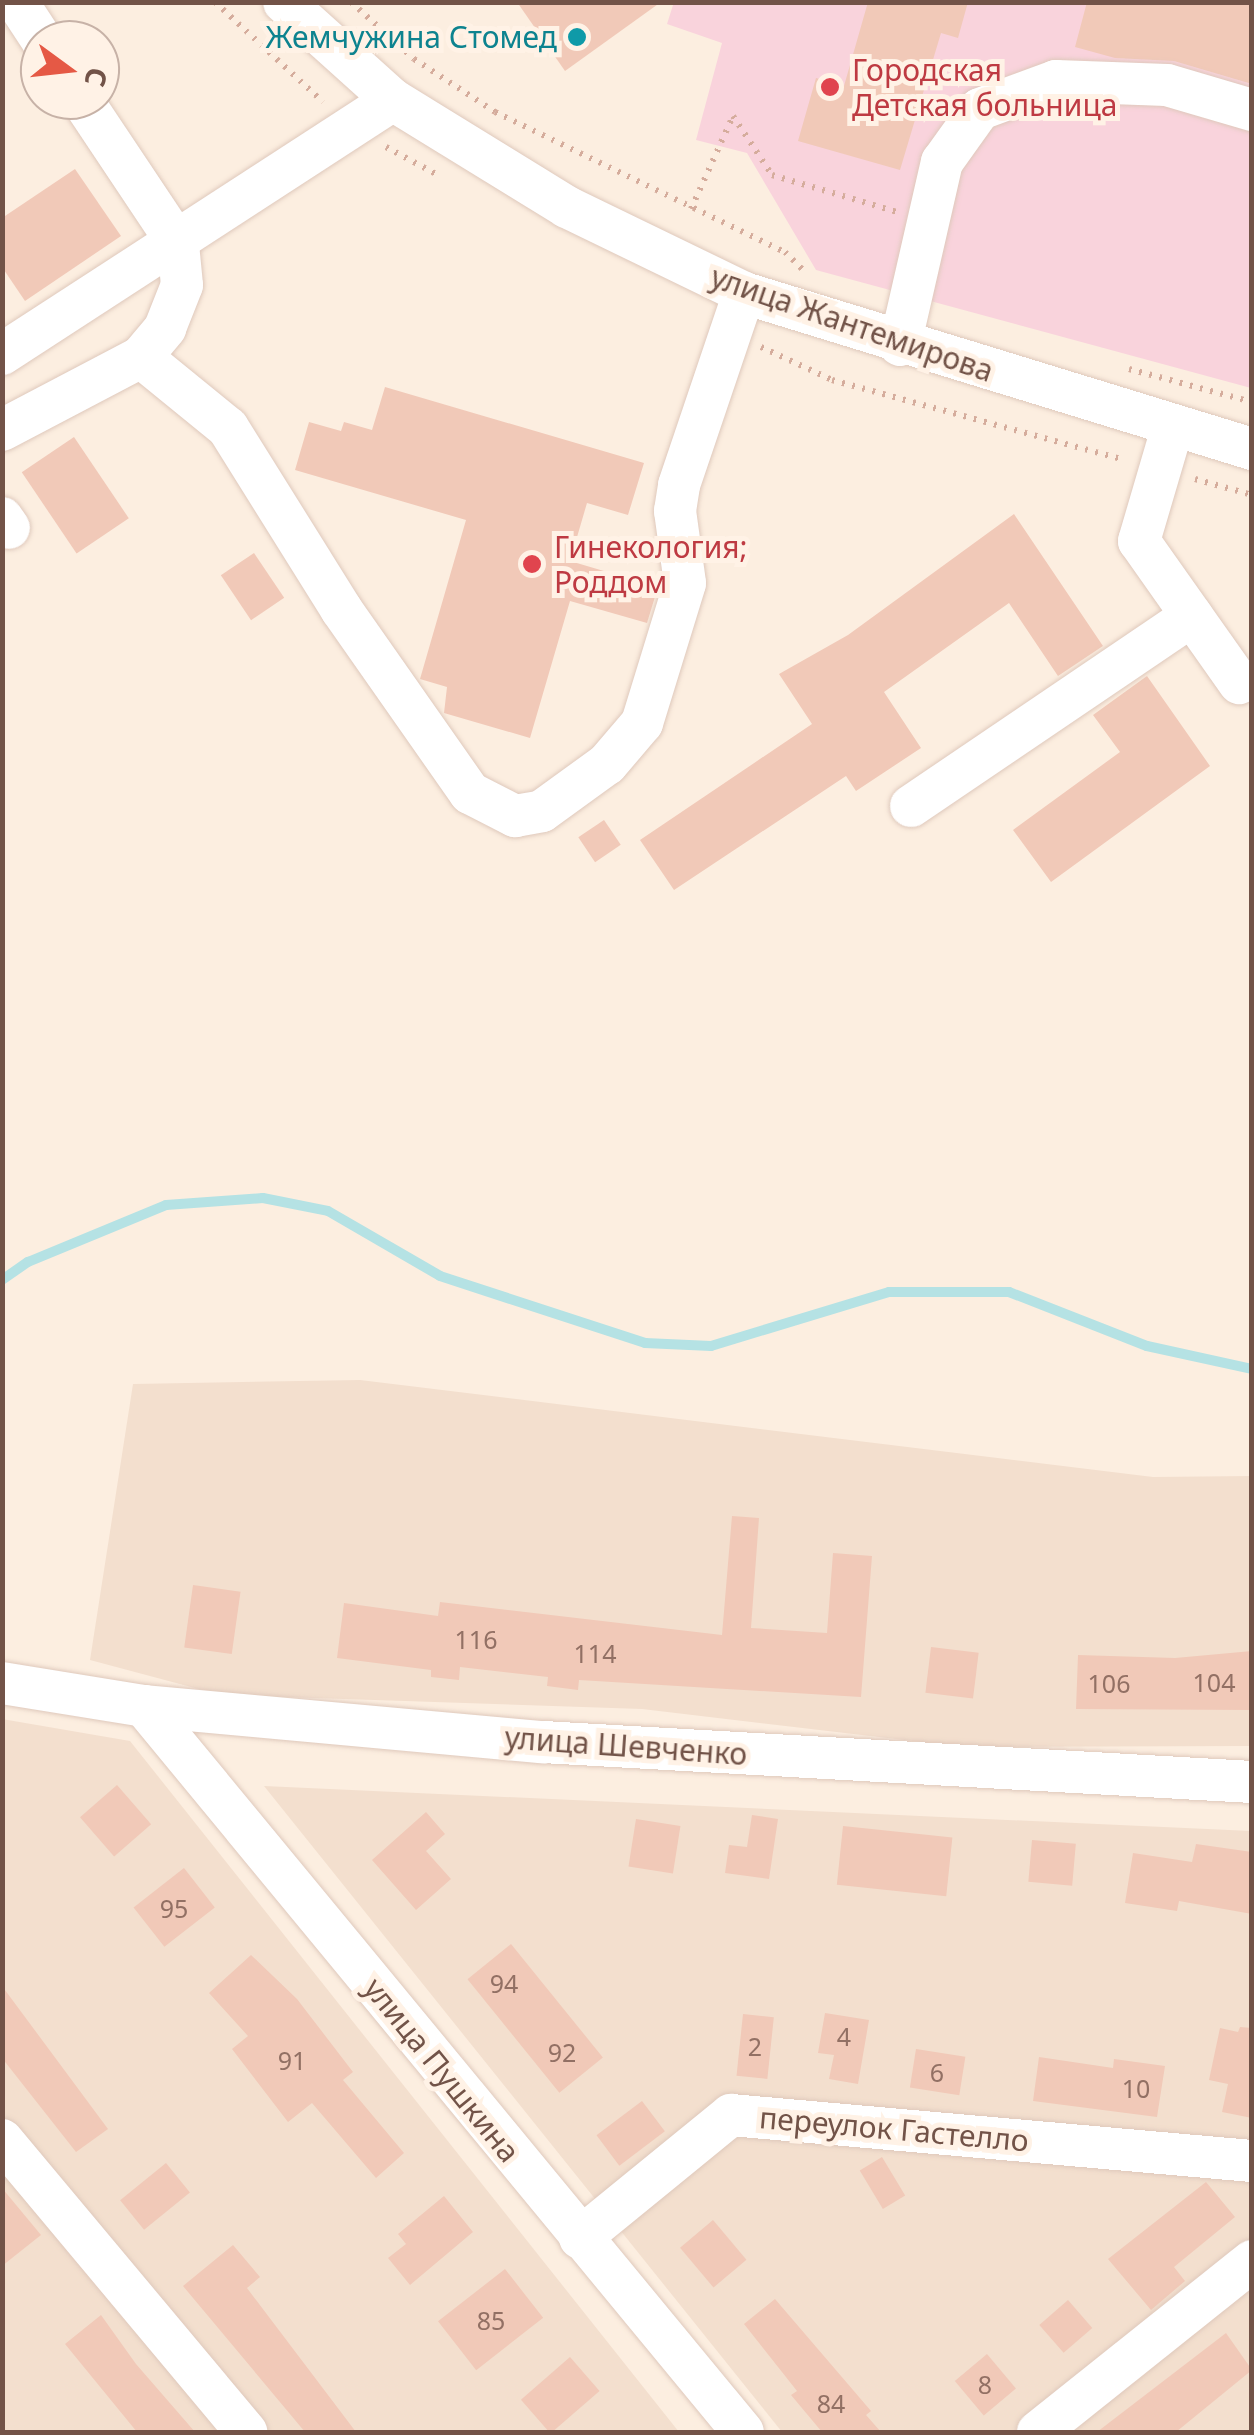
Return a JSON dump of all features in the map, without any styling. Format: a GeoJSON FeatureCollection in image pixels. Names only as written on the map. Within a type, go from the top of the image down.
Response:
{"type":"FeatureCollection","features":[{"type":"Feature","properties":{"kind":"street","name":"улица Жантемирова"},"geometry":{"type":"LineString","coordinates":[[284,2],[394,100],[736,312],[900,345],[1166,449],[1252,449]]}},
{"type":"Feature","properties":{"kind":"street"},"geometry":{"type":"LineString","coordinates":[[900,345],[942,162],[980,109],[1056,81],[1167,85],[1252,110]]}},
{"type":"Feature","properties":{"kind":"street"},"geometry":{"type":"LineString","coordinates":[[2,354],[178,244],[394,100]]}},
{"type":"Feature","properties":{"kind":"street"},"geometry":{"type":"LineString","coordinates":[[2,430],[141,356],[165,328],[182,285],[178,244],[95,120]]}},
{"type":"Feature","properties":{"kind":"street"},"geometry":{"type":"LineString","coordinates":[[141,356],[228,428],[341,609],[470,793],[515,816],[542,811],[608,764],[642,722],[685,583],[675,511],[679,485],[736,312]]}},
{"type":"Feature","properties":{"kind":"street"},"geometry":{"type":"LineString","coordinates":[[1166,449],[1138,540],[1239,684]]}},
{"type":"Feature","properties":{"kind":"street"},"geometry":{"type":"LineString","coordinates":[[912,806],[1192,616]]}},
{"type":"Feature","properties":{"kind":"street","name":"улица Шевченко"},"geometry":{"type":"LineString","coordinates":[[2,1683],[144,1706],[543,1742],[1252,1782]]}},
{"type":"Feature","properties":{"kind":"street","name":"улица Пушкина"},"geometry":{"type":"LineString","coordinates":[[144,1706],[743,2432]]}},
{"type":"Feature","properties":{"kind":"street","name":"переулок Гастелло"},"geometry":{"type":"LineString","coordinates":[[580,2238],[731,2115],[1252,2161]]}},
{"type":"Feature","properties":{"kind":"street"},"geometry":{"type":"LineString","coordinates":[[2,2140],[246,2432]]}},
{"type":"Feature","properties":{"kind":"street"},"geometry":{"type":"LineString","coordinates":[[1038,2432],[1252,2262]]}},
{"type":"Feature","properties":{"kind":"path"},"geometry":{"type":"LineString","coordinates":[[351,2],[414,59],[495,112],[691,210],[785,252],[812,280]]}},
{"type":"Feature","properties":{"kind":"path"},"geometry":{"type":"LineString","coordinates":[[691,210],[733,116],[772,175],[929,222]]}},
{"type":"Feature","properties":{"kind":"path"},"geometry":{"type":"LineString","coordinates":[[736,312],[832,380],[1166,449],[1252,494]]}},
{"type":"Feature","properties":{"kind":"path"},"geometry":{"type":"LineString","coordinates":[[1118,366],[1252,402]]}},
{"type":"Feature","properties":{"kind":"shaded area"},"geometry":{"type":"Polygon","coordinates":[[[674,2],[1251,3],[1251,388],[816,270],[747,153],[696,140],[722,43],[667,24],[674,2]]]}},
{"type":"Feature","properties":{"kind":"shaded area"},"geometry":{"type":"Polygon","coordinates":[[[360,1380],[1153,1477],[1251,1476],[1251,1746],[964,1747],[642,1709],[221,1695],[90,1660],[133,1384],[360,1380]]]}},
{"type":"Feature","properties":{"kind":"shaded area"},"geometry":{"type":"Polygon","coordinates":[[[2,1719],[130,1741],[679,2432],[3,2432],[2,1719]]]}},
{"type":"Feature","properties":{"kind":"shaded area"},"geometry":{"type":"Polygon","coordinates":[[[264,1786],[1251,1831],[1251,2432],[782,2432],[264,1786]]]}},
{"type":"Feature","properties":{"kind":"building","name":"Жемчужина Стомед"},"geometry":{"type":"Polygon","coordinates":[[[517,2],[661,2],[565,71],[517,2]]]}},
{"type":"Feature","properties":{"kind":"building","name":"Городская Детская больница"},"geometry":{"type":"Polygon","coordinates":[[[868,2],[968,2],[958,38],[941,33],[900,170],[798,141],[816,78],[844,86],[868,2]]]}},
{"type":"Feature","properties":{"kind":"building"},"geometry":{"type":"Polygon","coordinates":[[[1087,2],[1252,2],[1252,84],[1174,61],[1115,58],[1075,47],[1087,2]]]}},
{"type":"Feature","properties":{"kind":"building"},"geometry":{"type":"Polygon","coordinates":[[[75,169],[121,236],[25,301],[2,267],[2,218],[75,169]]]}},
{"type":"Feature","properties":{"kind":"building","name":"Гинекология; Роддом"},"geometry":{"type":"Polygon","coordinates":[[[385,387],[644,463],[628,515],[587,503],[570,561],[658,587],[647,623],[570,601],[530,738],[444,713],[447,687],[420,679],[466,520],[295,470],[309,422],[341,431],[344,422],[372,430],[385,387]]]}},
{"type":"Feature","properties":{"kind":"building"},"geometry":{"type":"Polygon","coordinates":[[[74,437],[129,518],[77,553],[22,472],[74,437]]]}},
{"type":"Feature","properties":{"kind":"building"},"geometry":{"type":"Polygon","coordinates":[[[1014,514],[1103,646],[1058,676],[1009,603],[884,692],[921,748],[856,791],[846,776],[674,890],[640,840],[812,724],[779,674],[848,635],[1014,514]]]}},
{"type":"Feature","properties":{"kind":"building"},"geometry":{"type":"Polygon","coordinates":[[[254,553],[284,598],[251,620],[221,575],[254,553]]]}},
{"type":"Feature","properties":{"kind":"building"},"geometry":{"type":"Polygon","coordinates":[[[1147,676],[1210,766],[1051,882],[1013,830],[1120,752],[1093,715],[1147,676]]]}},
{"type":"Feature","properties":{"kind":"building"},"geometry":{"type":"Polygon","coordinates":[[[604,820],[621,845],[595,862],[578,837],[604,820]]]}},
{"type":"Feature","properties":{"kind":"building"},"geometry":{"type":"Polygon","coordinates":[[[732,1516],[759,1518],[751,1628],[827,1633],[833,1553],[872,1556],[861,1697],[579,1680],[578,1690],[547,1686],[548,1677],[460,1667],[459,1680],[431,1677],[431,1670],[337,1658],[344,1603],[438,1616],[440,1602],[722,1635],[732,1516]]]}},
{"type":"Feature","properties":{"kind":"building"},"geometry":{"type":"Polygon","coordinates":[[[193,1585],[241,1592],[232,1654],[184,1647],[193,1585]]]}},
{"type":"Feature","properties":{"kind":"building"},"geometry":{"type":"Polygon","coordinates":[[[931,1647],[979,1653],[973,1699],[925,1693],[931,1647]]]}},
{"type":"Feature","properties":{"kind":"building"},"geometry":{"type":"Polygon","coordinates":[[[1252,1651],[1252,1710],[1076,1709],[1078,1655],[1175,1658],[1252,1651]]]}},
{"type":"Feature","properties":{"kind":"building"},"geometry":{"type":"Polygon","coordinates":[[[117,1785],[151,1824],[114,1856],[80,1817],[117,1785]]]}},
{"type":"Feature","properties":{"kind":"building"},"geometry":{"type":"Polygon","coordinates":[[[426,1812],[445,1834],[426,1851],[451,1879],[416,1910],[372,1860],[426,1812]]]}},
{"type":"Feature","properties":{"kind":"building"},"geometry":{"type":"Polygon","coordinates":[[[752,1815],[778,1819],[769,1879],[725,1873],[729,1845],[747,1847],[752,1815]]]}},
{"type":"Feature","properties":{"kind":"building"},"geometry":{"type":"Polygon","coordinates":[[[636,1819],[680,1826],[673,1873],[628,1866],[636,1819]]]}},
{"type":"Feature","properties":{"kind":"building"},"geometry":{"type":"Polygon","coordinates":[[[843,1826],[952,1837],[946,1896],[837,1885],[843,1826]]]}},
{"type":"Feature","properties":{"kind":"building"},"geometry":{"type":"Polygon","coordinates":[[[1032,1840],[1076,1844],[1072,1886],[1028,1882],[1032,1840]]]}},
{"type":"Feature","properties":{"kind":"building"},"geometry":{"type":"Polygon","coordinates":[[[1196,1844],[1252,1852],[1252,1914],[1179,1901],[1177,1911],[1125,1903],[1133,1853],[1192,1862],[1196,1844]]]}},
{"type":"Feature","properties":{"kind":"building"},"geometry":{"type":"Polygon","coordinates":[[[184,1868],[215,1907],[164,1947],[134,1907],[184,1868]]]}},
{"type":"Feature","properties":{"kind":"building"},"geometry":{"type":"Polygon","coordinates":[[[511,1944],[603,2057],[559,2093],[467,1979],[511,1944]]]}},
{"type":"Feature","properties":{"kind":"building"},"geometry":{"type":"Polygon","coordinates":[[[251,1955],[297,1999],[353,2072],[343,2080],[404,2153],[376,2178],[312,2103],[288,2122],[232,2049],[248,2036],[209,1993],[251,1955]]]}},
{"type":"Feature","properties":{"kind":"building"},"geometry":{"type":"Polygon","coordinates":[[[2,1986],[108,2129],[76,2152],[2,2058],[2,1986]]]}},
{"type":"Feature","properties":{"kind":"building"},"geometry":{"type":"Polygon","coordinates":[[[825,2013],[869,2020],[858,2084],[829,2079],[834,2055],[818,2053],[825,2013]]]}},
{"type":"Feature","properties":{"kind":"building"},"geometry":{"type":"Polygon","coordinates":[[[743,2014],[774,2017],[767,2079],[737,2076],[743,2014]]]}},
{"type":"Feature","properties":{"kind":"building"},"geometry":{"type":"Polygon","coordinates":[[[1240,2027],[1252,2028],[1252,2118],[1222,2112],[1228,2084],[1209,2080],[1220,2028],[1238,2032],[1240,2027]]]}},
{"type":"Feature","properties":{"kind":"building"},"geometry":{"type":"Polygon","coordinates":[[[916,2049],[965,2057],[959,2095],[910,2088],[916,2049]]]}},
{"type":"Feature","properties":{"kind":"building"},"geometry":{"type":"Polygon","coordinates":[[[1039,2057],[1113,2068],[1114,2059],[1165,2066],[1157,2117],[1033,2101],[1039,2057]]]}},
{"type":"Feature","properties":{"kind":"building"},"geometry":{"type":"Polygon","coordinates":[[[642,2101],[665,2131],[619,2166],[596,2135],[642,2101]]]}},
{"type":"Feature","properties":{"kind":"building"},"geometry":{"type":"Polygon","coordinates":[[[882,2157],[905,2196],[883,2209],[860,2170],[882,2157]]]}},
{"type":"Feature","properties":{"kind":"building"},"geometry":{"type":"Polygon","coordinates":[[[166,2163],[190,2193],[144,2230],[120,2200],[166,2163]]]}},
{"type":"Feature","properties":{"kind":"building"},"geometry":{"type":"Polygon","coordinates":[[[1206,2182],[1235,2217],[1174,2267],[1185,2281],[1151,2310],[1108,2259],[1206,2182]]]}},
{"type":"Feature","properties":{"kind":"building"},"geometry":{"type":"Polygon","coordinates":[[[2,2188],[41,2235],[2,2266],[2,2188]]]}},
{"type":"Feature","properties":{"kind":"building"},"geometry":{"type":"Polygon","coordinates":[[[444,2196],[473,2232],[410,2285],[388,2258],[406,2244],[398,2234],[444,2196]]]}},
{"type":"Feature","properties":{"kind":"building"},"geometry":{"type":"Polygon","coordinates":[[[713,2220],[746,2260],[713,2287],[680,2248],[713,2220]]]}},
{"type":"Feature","properties":{"kind":"building"},"geometry":{"type":"Polygon","coordinates":[[[233,2245],[260,2277],[247,2288],[356,2432],[305,2432],[183,2286],[233,2245]]]}},
{"type":"Feature","properties":{"kind":"building"},"geometry":{"type":"Polygon","coordinates":[[[505,2269],[543,2318],[476,2370],[438,2321],[505,2269]]]}},
{"type":"Feature","properties":{"kind":"building"},"geometry":{"type":"Polygon","coordinates":[[[775,2299],[871,2411],[866,2415],[881,2432],[822,2432],[791,2395],[797,2391],[744,2324],[775,2299]]]}},
{"type":"Feature","properties":{"kind":"building"},"geometry":{"type":"Polygon","coordinates":[[[1068,2300],[1092,2328],[1064,2353],[1039,2325],[1068,2300]]]}},
{"type":"Feature","properties":{"kind":"building"},"geometry":{"type":"Polygon","coordinates":[[[101,2315],[136,2364],[195,2432],[137,2432],[65,2344],[101,2315]]]}},
{"type":"Feature","properties":{"kind":"building"},"geometry":{"type":"Polygon","coordinates":[[[1226,2333],[1252,2370],[1176,2432],[1097,2432],[1226,2333]]]}},
{"type":"Feature","properties":{"kind":"building"},"geometry":{"type":"Polygon","coordinates":[[[987,2354],[1016,2388],[984,2415],[955,2381],[987,2354]]]}},
{"type":"Feature","properties":{"kind":"building"},"geometry":{"type":"Polygon","coordinates":[[[570,2357],[600,2391],[552,2432],[521,2400],[570,2357]]]}},
{"type":"Feature","properties":{"kind":"waterway"},"geometry":{"type":"LineString","coordinates":[[2,1280],[28,1262],[166,1205],[263,1198],[328,1211],[440,1276],[645,1343],[711,1346],[889,1292],[1009,1292],[1147,1346],[1252,1369]]}},
{"type":"Feature","properties":{"kind":"place","name":"Жемчужина Стомед"},"geometry":{"type":"Point","coordinates":[577,37]}},
{"type":"Feature","properties":{"kind":"place","name":"Городская Детская больница"},"geometry":{"type":"Point","coordinates":[830,87]}},
{"type":"Feature","properties":{"kind":"place","name":"Гинекология; Роддом"},"geometry":{"type":"Point","coordinates":[532,564]}}]}
